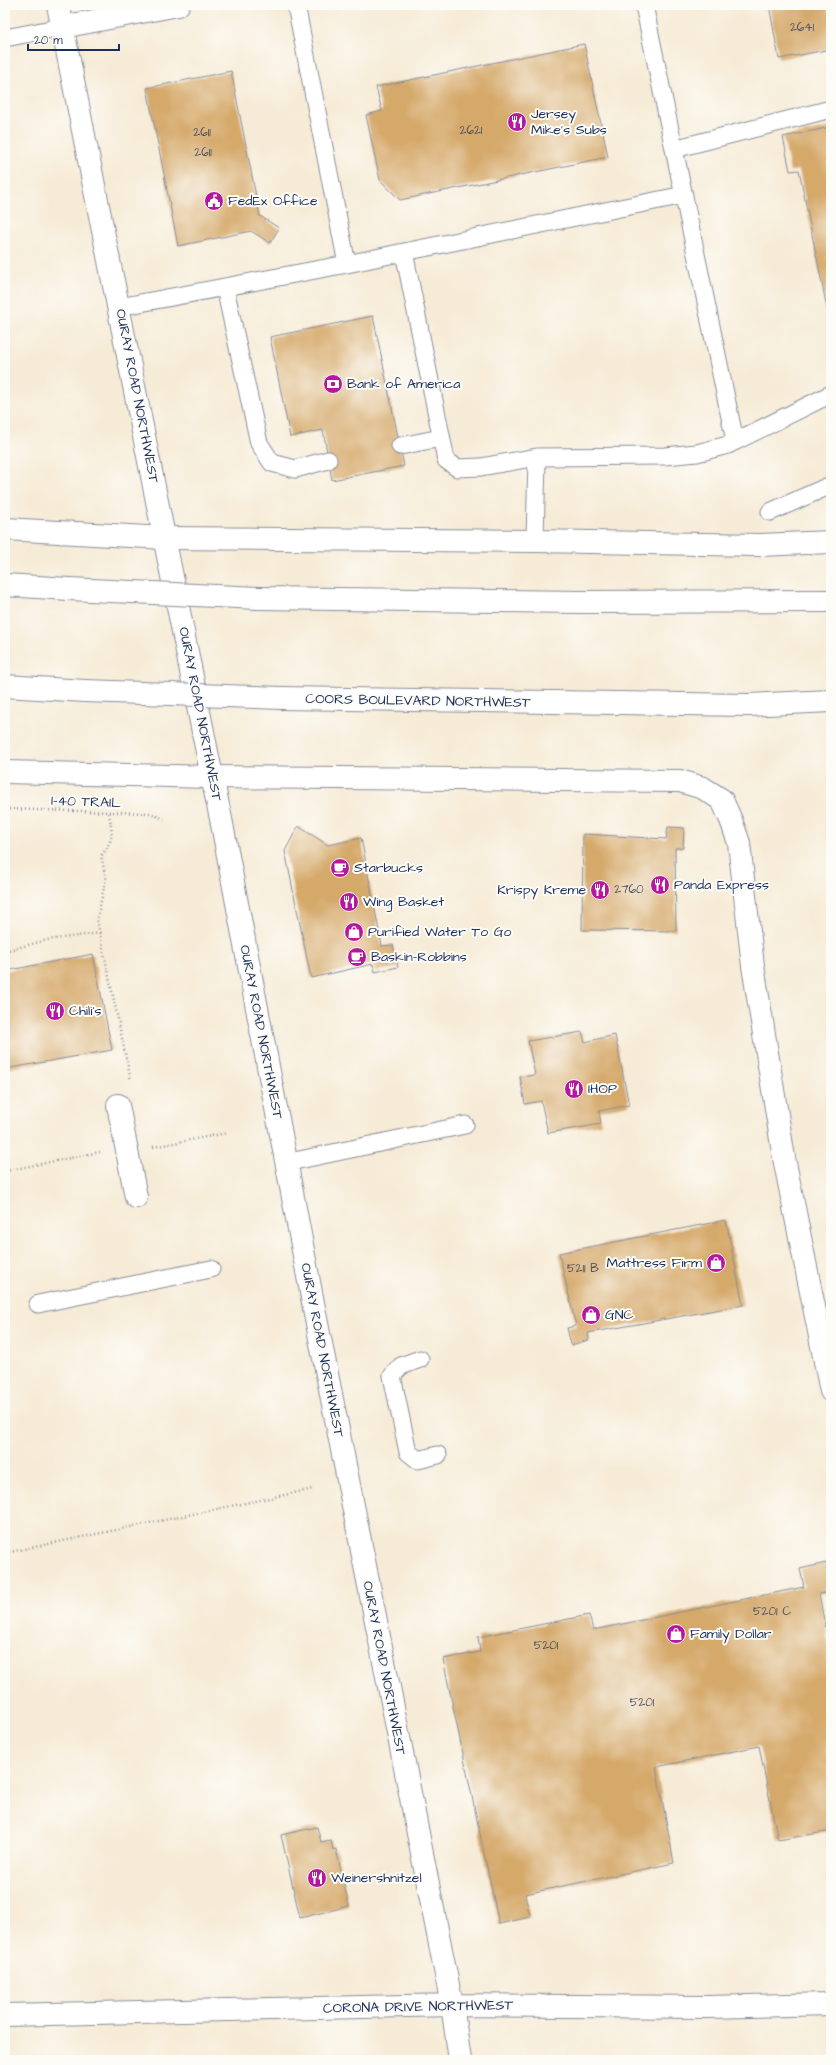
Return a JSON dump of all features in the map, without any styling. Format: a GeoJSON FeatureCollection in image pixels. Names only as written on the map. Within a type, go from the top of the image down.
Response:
{"type":"FeatureCollection","features":[{"type":"Feature","properties":{"kind":"main road","name":"OURAY ROAD NORTHWEST"},"geometry":{"type":"LineString","coordinates":[[58,5],[221,820],[285,1163],[373,1613],[452,2005],[460,2060]]}},
{"type":"Feature","properties":{"kind":"main road"},"geometry":{"type":"LineString","coordinates":[[62,27],[178,5]]}},
{"type":"Feature","properties":{"kind":"main road"},"geometry":{"type":"LineString","coordinates":[[5,529],[165,538],[535,541],[759,545],[831,542]]}},
{"type":"Feature","properties":{"kind":"main road"},"geometry":{"type":"LineString","coordinates":[[5,585],[258,598],[581,602],[831,600]]}},
{"type":"Feature","properties":{"kind":"main road","name":"COORS BOULEVARD NORTHWEST"},"geometry":{"type":"LineString","coordinates":[[5,686],[86,691],[280,698],[749,705],[831,701]]}},
{"type":"Feature","properties":{"kind":"main road"},"geometry":{"type":"LineString","coordinates":[[5,772],[212,777],[680,781],[703,788],[722,800],[739,843],[753,966],[784,1158],[831,1392]]}},
{"type":"Feature","properties":{"kind":"main road"},"geometry":{"type":"LineString","coordinates":[[118,1105],[136,1197]]}},
{"type":"Feature","properties":{"kind":"main road","name":"CORONA DRIVE NORTHWEST"},"geometry":{"type":"LineString","coordinates":[[5,2015],[452,2005],[708,2007],[831,2004]]}},
{"type":"Feature","properties":{"kind":"lane"},"geometry":{"type":"LineString","coordinates":[[296,5],[347,264]]}},
{"type":"Feature","properties":{"kind":"lane"},"geometry":{"type":"LineString","coordinates":[[644,5],[735,441]]}},
{"type":"Feature","properties":{"kind":"lane"},"geometry":{"type":"LineString","coordinates":[[5,38],[62,27]]}},
{"type":"Feature","properties":{"kind":"lane"},"geometry":{"type":"LineString","coordinates":[[674,149],[831,109]]}},
{"type":"Feature","properties":{"kind":"lane"},"geometry":{"type":"LineString","coordinates":[[119,307],[225,288],[684,196]]}},
{"type":"Feature","properties":{"kind":"lane"},"geometry":{"type":"LineString","coordinates":[[404,252],[446,460],[457,468],[481,468],[537,458],[665,456],[697,452],[735,441],[831,394]]}},
{"type":"Feature","properties":{"kind":"lane"},"geometry":{"type":"LineString","coordinates":[[225,288],[259,443],[272,462],[295,469],[328,460]]}},
{"type":"Feature","properties":{"kind":"lane"},"geometry":{"type":"LineString","coordinates":[[400,446],[441,438]]}},
{"type":"Feature","properties":{"kind":"lane"},"geometry":{"type":"LineString","coordinates":[[535,541],[537,458]]}},
{"type":"Feature","properties":{"kind":"lane"},"geometry":{"type":"LineString","coordinates":[[770,512],[831,485]]}},
{"type":"Feature","properties":{"kind":"lane"},"geometry":{"type":"LineString","coordinates":[[285,1163],[465,1125]]}},
{"type":"Feature","properties":{"kind":"lane"},"geometry":{"type":"LineString","coordinates":[[38,1304],[211,1269]]}},
{"type":"Feature","properties":{"kind":"lane"},"geometry":{"type":"LineString","coordinates":[[420,1359],[401,1366],[392,1376],[408,1452],[418,1460],[438,1456]]}},
{"type":"Feature","properties":{"kind":"path","name":"I-40 TRAIL"},"geometry":{"type":"LineString","coordinates":[[5,809],[150,813],[164,819]]}},
{"type":"Feature","properties":{"kind":"path"},"geometry":{"type":"LineString","coordinates":[[109,813],[112,837],[109,846],[101,856],[106,878],[97,920],[130,1078],[133,1084]]}},
{"type":"Feature","properties":{"kind":"path"},"geometry":{"type":"LineString","coordinates":[[5,951],[47,940],[100,933]]}},
{"type":"Feature","properties":{"kind":"path"},"geometry":{"type":"LineString","coordinates":[[152,1139],[154,1147]]}},
{"type":"Feature","properties":{"kind":"path"},"geometry":{"type":"LineString","coordinates":[[5,1553],[313,1489]]}},
{"type":"Feature","properties":{"kind":"building"},"geometry":{"type":"Polygon","coordinates":[[[769,5],[831,5],[831,49],[779,59],[769,5]]]}},
{"type":"Feature","properties":{"kind":"building"},"geometry":{"type":"Polygon","coordinates":[[[584,44],[608,157],[400,200],[380,180],[366,115],[382,111],[376,87],[584,44]]]}},
{"type":"Feature","properties":{"kind":"building"},"geometry":{"type":"Polygon","coordinates":[[[231,71],[260,216],[279,228],[270,243],[251,231],[178,246],[147,88],[231,71]]]}},
{"type":"Feature","properties":{"kind":"building"},"geometry":{"type":"Polygon","coordinates":[[[831,127],[830,323],[799,170],[790,171],[783,137],[831,127]]]}},
{"type":"Feature","properties":{"kind":"building","name":"Bank of America"},"geometry":{"type":"Polygon","coordinates":[[[373,316],[404,466],[332,480],[323,430],[290,437],[270,337],[373,316]]]}},
{"type":"Feature","properties":{"kind":"building"},"geometry":{"type":"Polygon","coordinates":[[[298,826],[328,845],[361,838],[382,946],[393,945],[398,967],[375,972],[373,964],[311,978],[285,851],[298,826]]]}},
{"type":"Feature","properties":{"kind":"building"},"geometry":{"type":"Polygon","coordinates":[[[668,827],[684,828],[683,848],[675,848],[676,931],[582,930],[583,834],[666,839],[668,827]]]}},
{"type":"Feature","properties":{"kind":"building","name":"Chili's"},"geometry":{"type":"Polygon","coordinates":[[[93,954],[112,1050],[5,1069],[5,971],[93,954]]]}},
{"type":"Feature","properties":{"kind":"building","name":"IHOP"},"geometry":{"type":"Polygon","coordinates":[[[582,1032],[585,1042],[615,1035],[629,1105],[599,1111],[601,1124],[548,1133],[541,1101],[525,1104],[520,1077],[535,1075],[528,1041],[582,1032]]]}},
{"type":"Feature","properties":{"kind":"building"},"geometry":{"type":"Polygon","coordinates":[[[726,1220],[743,1305],[588,1333],[589,1340],[571,1345],[567,1328],[576,1326],[559,1253],[726,1220]]]}},
{"type":"Feature","properties":{"kind":"building"},"geometry":{"type":"Polygon","coordinates":[[[826,1563],[831,1592],[819,1594],[831,1657],[831,1831],[778,1840],[759,1746],[656,1767],[674,1863],[525,1894],[530,1917],[499,1924],[443,1659],[480,1652],[478,1637],[589,1615],[593,1630],[804,1587],[800,1569],[826,1563]]]}},
{"type":"Feature","properties":{"kind":"building","name":"Weinershnitzel"},"geometry":{"type":"Polygon","coordinates":[[[317,1827],[321,1842],[331,1840],[333,1850],[336,1849],[349,1906],[300,1918],[281,1835],[317,1827]]]}},
{"type":"Feature","properties":{"kind":"place","name":"Jersey Mike's Subs"},"geometry":{"type":"Point","coordinates":[517,122]}},
{"type":"Feature","properties":{"kind":"place","name":"FedEx Office"},"geometry":{"type":"Point","coordinates":[214,201]}},
{"type":"Feature","properties":{"kind":"place","name":"Bank of America"},"geometry":{"type":"Point","coordinates":[333,384]}},
{"type":"Feature","properties":{"kind":"place","name":"Starbucks"},"geometry":{"type":"Point","coordinates":[340,868]}},
{"type":"Feature","properties":{"kind":"place","name":"Panda Express"},"geometry":{"type":"Point","coordinates":[660,885]}},
{"type":"Feature","properties":{"kind":"place","name":"Krispy Kreme"},"geometry":{"type":"Point","coordinates":[600,890]}},
{"type":"Feature","properties":{"kind":"place","name":"Wing Basket"},"geometry":{"type":"Point","coordinates":[349,902]}},
{"type":"Feature","properties":{"kind":"place","name":"Purified Water To Go"},"geometry":{"type":"Point","coordinates":[354,932]}},
{"type":"Feature","properties":{"kind":"place","name":"Baskin-Robbins"},"geometry":{"type":"Point","coordinates":[357,957]}},
{"type":"Feature","properties":{"kind":"place","name":"Chili's"},"geometry":{"type":"Point","coordinates":[55,1011]}},
{"type":"Feature","properties":{"kind":"place","name":"IHOP"},"geometry":{"type":"Point","coordinates":[574,1089]}},
{"type":"Feature","properties":{"kind":"place","name":"Mattress Firm"},"geometry":{"type":"Point","coordinates":[716,1263]}},
{"type":"Feature","properties":{"kind":"place","name":"GNC"},"geometry":{"type":"Point","coordinates":[591,1315]}},
{"type":"Feature","properties":{"kind":"place","name":"Family Dollar"},"geometry":{"type":"Point","coordinates":[676,1634]}},
{"type":"Feature","properties":{"kind":"place","name":"Weinershnitzel"},"geometry":{"type":"Point","coordinates":[317,1878]}}]}
